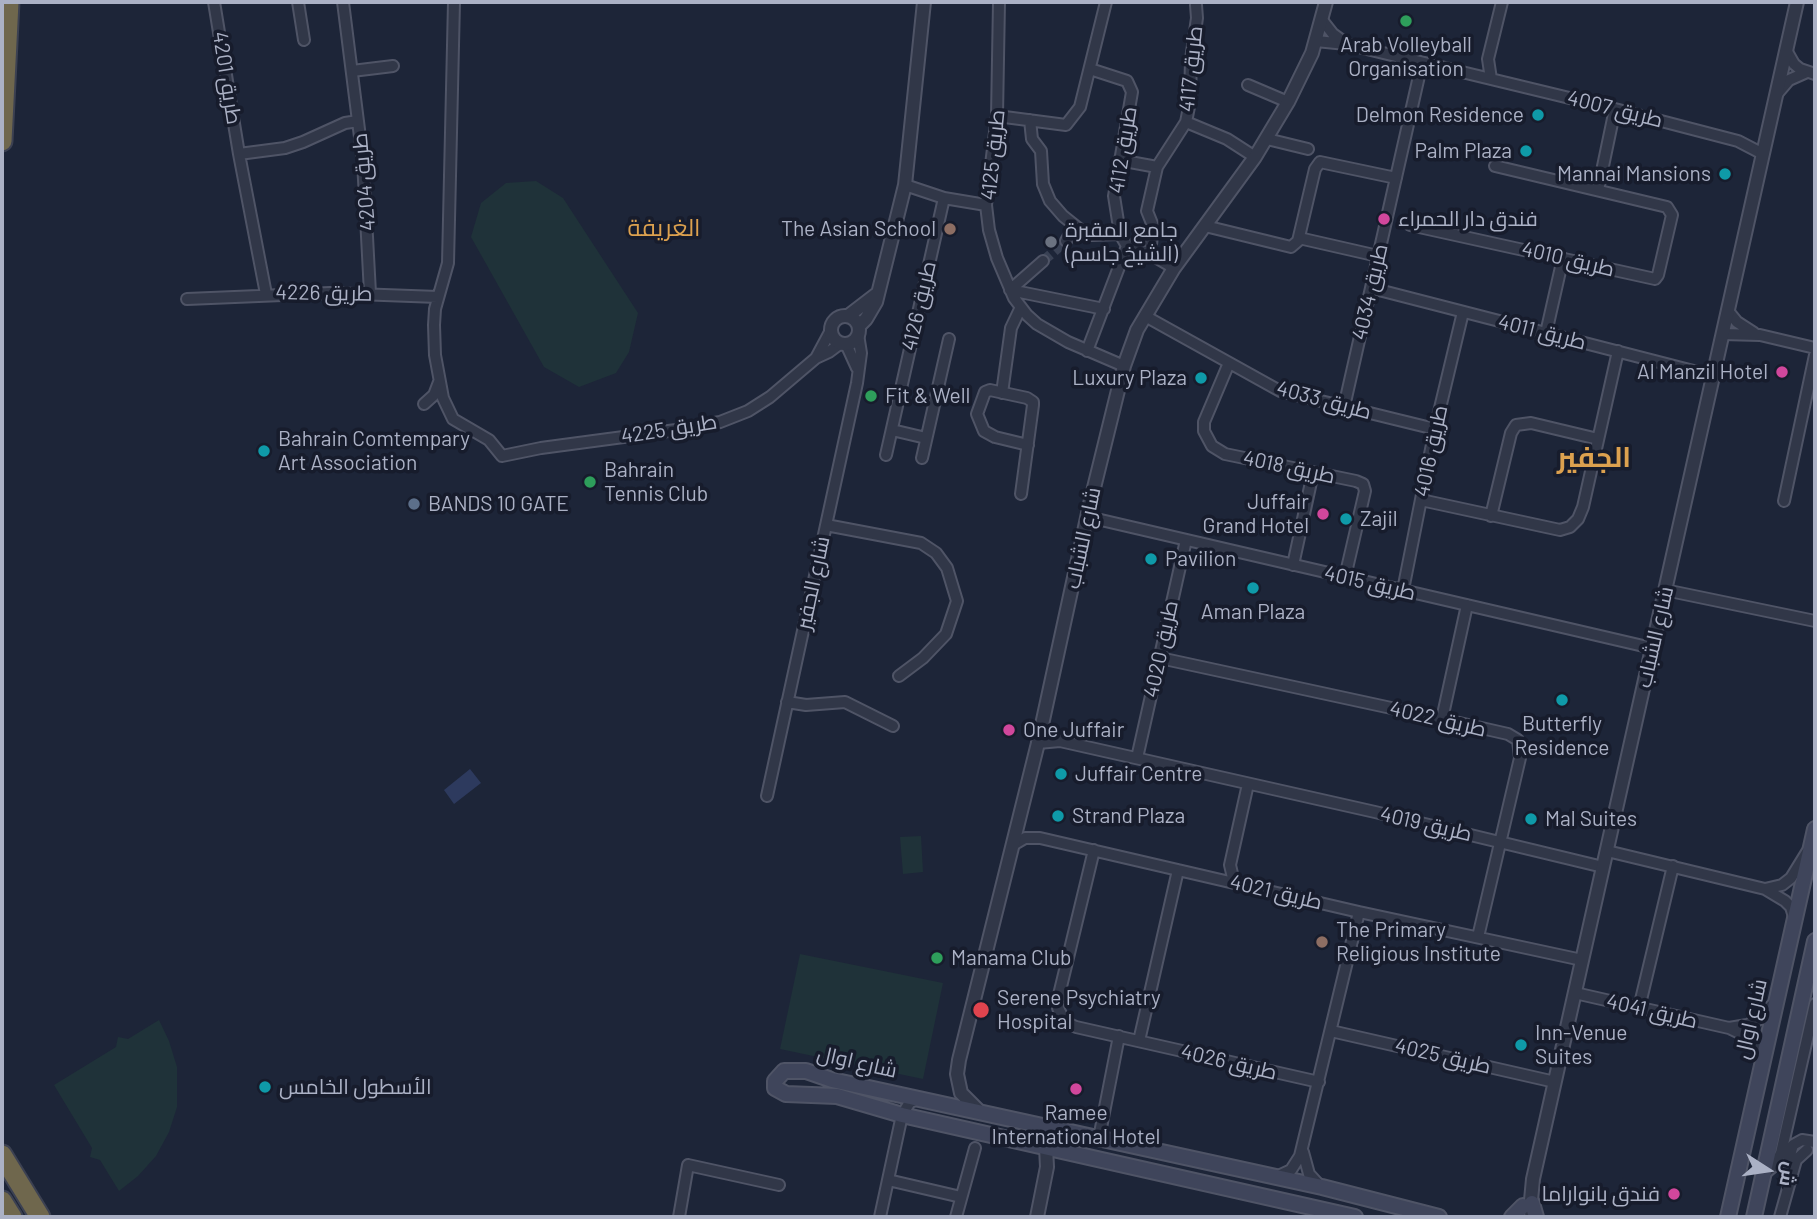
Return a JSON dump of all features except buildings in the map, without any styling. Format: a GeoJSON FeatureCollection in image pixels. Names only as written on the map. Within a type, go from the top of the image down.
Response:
{"type":"FeatureCollection","features":[{"type":"Feature","properties":{"kind":"highway"},"geometry":{"type":"LineString","coordinates":[[2,141],[9,2]]}},
{"type":"Feature","properties":{"kind":"highway"},"geometry":{"type":"LineString","coordinates":[[8,57],[17,2]]}},
{"type":"Feature","properties":{"kind":"highway"},"geometry":{"type":"LineString","coordinates":[[2,1155],[40,1217]]}},
{"type":"Feature","properties":{"kind":"highway"},"geometry":{"type":"LineString","coordinates":[[2,1201],[12,1217]]}},
{"type":"Feature","properties":{"kind":"main road","name":"شارع اوال"},"geometry":{"type":"LineString","coordinates":[[1728,1217],[1814,835]]}},
{"type":"Feature","properties":{"kind":"main road"},"geometry":{"type":"LineString","coordinates":[[1754,1217],[1815,941]]}},
{"type":"Feature","properties":{"kind":"main road","name":"شارع اوال"},"geometry":{"type":"LineString","coordinates":[[1349,1217],[902,1115],[837,1096],[786,1094],[775,1088],[775,1081],[785,1072],[799,1070],[832,1080],[1322,1187],[1439,1217]]}},
{"type":"Feature","properties":{"kind":"main road"},"geometry":{"type":"LineString","coordinates":[[1512,1217],[1528,1212]]}},
{"type":"Feature","properties":{"kind":"street","name":"طريق 4201"},"geometry":{"type":"LineString","coordinates":[[214,2],[239,155]]}},
{"type":"Feature","properties":{"kind":"street"},"geometry":{"type":"LineString","coordinates":[[298,2],[304,40]]}},
{"type":"Feature","properties":{"kind":"street","name":"طريق 4204"},"geometry":{"type":"LineString","coordinates":[[343,2],[367,207],[370,293]]}},
{"type":"Feature","properties":{"kind":"street"},"geometry":{"type":"LineString","coordinates":[[424,404],[435,395],[440,379],[434,342],[435,309],[448,263],[454,2]]}},
{"type":"Feature","properties":{"kind":"street"},"geometry":{"type":"LineString","coordinates":[[878,292],[848,316],[836,319],[831,330],[834,338],[844,343],[852,342],[872,311],[878,292],[905,185],[924,2]]}},
{"type":"Feature","properties":{"kind":"street","name":"طريق 4125"},"geometry":{"type":"LineString","coordinates":[[999,2],[997,116],[986,205],[989,230],[997,258],[1010,290],[1021,307],[1048,332],[1124,366]]}},
{"type":"Feature","properties":{"kind":"street"},"geometry":{"type":"LineString","coordinates":[[997,116],[1066,125],[1080,107],[1106,2]]}},
{"type":"Feature","properties":{"kind":"street","name":"شارع الشباب"},"geometry":{"type":"LineString","coordinates":[[980,1112],[961,1093],[957,1074],[1042,727],[1124,366],[1137,330],[1174,268],[1255,157],[1288,102],[1316,41],[1326,2]]}},
{"type":"Feature","properties":{"kind":"street"},"geometry":{"type":"LineString","coordinates":[[1491,79],[1488,59],[1502,2]]}},
{"type":"Feature","properties":{"kind":"street","name":"شارع الشباب"},"geometry":{"type":"LineString","coordinates":[[1528,1212],[1533,1179],[1797,2]]}},
{"type":"Feature","properties":{"kind":"street","name":"طريق 4117"},"geometry":{"type":"LineString","coordinates":[[1150,254],[1153,226],[1147,211],[1157,167],[1185,122],[1197,18],[1196,5]]}},
{"type":"Feature","properties":{"kind":"street"},"geometry":{"type":"LineString","coordinates":[[1322,20],[1333,34],[1346,44]]}},
{"type":"Feature","properties":{"kind":"street","name":"طريق 4007"},"geometry":{"type":"LineString","coordinates":[[1316,41],[1346,44],[1414,60],[1738,141],[1763,154]]}},
{"type":"Feature","properties":{"kind":"street"},"geometry":{"type":"LineString","coordinates":[[1786,50],[1794,64],[1811,73]]}},
{"type":"Feature","properties":{"kind":"street","name":"طريق 4034"},"geometry":{"type":"LineString","coordinates":[[1344,407],[1419,76],[1414,60]]}},
{"type":"Feature","properties":{"kind":"street"},"geometry":{"type":"LineString","coordinates":[[352,71],[393,66]]}},
{"type":"Feature","properties":{"kind":"street","name":"طريق 4112"},"geometry":{"type":"LineString","coordinates":[[1090,69],[1127,81],[1131,86],[1131,103],[1114,196],[1120,234],[1127,246]]}},
{"type":"Feature","properties":{"kind":"street"},"geometry":{"type":"LineString","coordinates":[[1776,95],[1789,80],[1811,73]]}},
{"type":"Feature","properties":{"kind":"street"},"geometry":{"type":"LineString","coordinates":[[1248,85],[1288,102]]}},
{"type":"Feature","properties":{"kind":"street"},"geometry":{"type":"LineString","coordinates":[[1495,166],[1598,190],[1615,110]]}},
{"type":"Feature","properties":{"kind":"street"},"geometry":{"type":"LineString","coordinates":[[1030,120],[1032,139],[1041,151],[1042,184],[1050,201],[1074,227],[1092,235],[1120,234]]}},
{"type":"Feature","properties":{"kind":"street"},"geometry":{"type":"LineString","coordinates":[[239,155],[285,148],[345,123],[358,121]]}},
{"type":"Feature","properties":{"kind":"street"},"geometry":{"type":"LineString","coordinates":[[1185,122],[1227,139],[1255,157]]}},
{"type":"Feature","properties":{"kind":"street"},"geometry":{"type":"LineString","coordinates":[[1738,141],[1768,132]]}},
{"type":"Feature","properties":{"kind":"street"},"geometry":{"type":"LineString","coordinates":[[1267,139],[1308,149]]}},
{"type":"Feature","properties":{"kind":"street","name":"طريق 4226"},"geometry":{"type":"LineString","coordinates":[[239,155],[266,294],[370,293],[438,297]]}},
{"type":"Feature","properties":{"kind":"street"},"geometry":{"type":"LineString","coordinates":[[1119,160],[1157,167]]}},
{"type":"Feature","properties":{"kind":"street"},"geometry":{"type":"LineString","coordinates":[[1205,226],[1288,248],[1296,244],[1315,169],[1320,162],[1396,178]]}},
{"type":"Feature","properties":{"kind":"street"},"geometry":{"type":"LineString","coordinates":[[905,185],[944,198],[986,205]]}},
{"type":"Feature","properties":{"kind":"street","name":"طريق 4010"},"geometry":{"type":"LineString","coordinates":[[1410,225],[1655,279],[1672,215],[1670,210],[1598,190]]}},
{"type":"Feature","properties":{"kind":"street","name":"طريق 4126"},"geometry":{"type":"LineString","coordinates":[[886,455],[944,198]]}},
{"type":"Feature","properties":{"kind":"street"},"geometry":{"type":"LineString","coordinates":[[1066,241],[1074,227]]}},
{"type":"Feature","properties":{"kind":"street"},"geometry":{"type":"LineString","coordinates":[[1298,238],[1378,256]]}},
{"type":"Feature","properties":{"kind":"street"},"geometry":{"type":"LineString","coordinates":[[1087,351],[1127,246],[1150,254],[1174,268]]}},
{"type":"Feature","properties":{"kind":"street"},"geometry":{"type":"LineString","coordinates":[[1546,333],[1563,258]]}},
{"type":"Feature","properties":{"kind":"street"},"geometry":{"type":"LineString","coordinates":[[1010,290],[1043,261]]}},
{"type":"Feature","properties":{"kind":"street","name":"طريق 4011"},"geometry":{"type":"LineString","coordinates":[[1371,288],[1713,376]]}},
{"type":"Feature","properties":{"kind":"street"},"geometry":{"type":"LineString","coordinates":[[1010,290],[1104,309]]}},
{"type":"Feature","properties":{"kind":"street"},"geometry":{"type":"LineString","coordinates":[[187,299],[266,294]]}},
{"type":"Feature","properties":{"kind":"street"},"geometry":{"type":"LineString","coordinates":[[1002,393],[1011,328],[1021,307]]}},
{"type":"Feature","properties":{"kind":"street"},"geometry":{"type":"LineString","coordinates":[[1728,311],[1737,322],[1760,335]]}},
{"type":"Feature","properties":{"kind":"street","name":"طريق 4016"},"geometry":{"type":"LineString","coordinates":[[1403,590],[1435,429],[1463,312]]}},
{"type":"Feature","properties":{"kind":"street"},"geometry":{"type":"LineString","coordinates":[[848,316],[855,319],[858,330]]}},
{"type":"Feature","properties":{"kind":"street","name":"طريق 4033"},"geometry":{"type":"LineString","coordinates":[[1145,316],[1280,391],[1435,429]]}},
{"type":"Feature","properties":{"kind":"street","name":"طريق 4225"},"geometry":{"type":"LineString","coordinates":[[816,358],[831,330]]}},
{"type":"Feature","properties":{"kind":"street","name":"شارع الجفير"},"geometry":{"type":"LineString","coordinates":[[767,796],[858,371],[861,353],[858,330]]}},
{"type":"Feature","properties":{"kind":"street"},"geometry":{"type":"LineString","coordinates":[[1722,334],[1760,335],[1815,348]]}},
{"type":"Feature","properties":{"kind":"street"},"geometry":{"type":"LineString","coordinates":[[922,458],[949,339]]}},
{"type":"Feature","properties":{"kind":"street"},"geometry":{"type":"LineString","coordinates":[[844,343],[858,371]]}},
{"type":"Feature","properties":{"kind":"street","name":"طريق 4225"},"geometry":{"type":"LineString","coordinates":[[440,379],[444,404],[453,419],[489,440],[502,456],[541,448],[676,430],[728,419],[759,405],[816,358],[844,343]]}},
{"type":"Feature","properties":{"kind":"street"},"geometry":{"type":"LineString","coordinates":[[1421,500],[1560,530],[1570,527],[1578,519],[1583,507],[1618,351]]}},
{"type":"Feature","properties":{"kind":"street"},"geometry":{"type":"LineString","coordinates":[[1784,501],[1815,355]]}},
{"type":"Feature","properties":{"kind":"street","name":"طريق 4018"},"geometry":{"type":"LineString","coordinates":[[1229,363],[1204,422],[1204,431],[1212,446],[1225,454],[1356,481],[1364,488],[1345,577]]}},
{"type":"Feature","properties":{"kind":"street"},"geometry":{"type":"LineString","coordinates":[[1021,494],[1028,446],[1032,402],[1029,398],[987,390],[983,394],[978,414],[981,426],[995,437],[1028,446]]}},
{"type":"Feature","properties":{"kind":"street"},"geometry":{"type":"LineString","coordinates":[[1491,516],[1511,433],[1516,425],[1531,423],[1598,439]]}},
{"type":"Feature","properties":{"kind":"street"},"geometry":{"type":"LineString","coordinates":[[892,430],[926,438]]}},
{"type":"Feature","properties":{"kind":"street"},"geometry":{"type":"LineString","coordinates":[[1293,565],[1313,472]]}},
{"type":"Feature","properties":{"kind":"street","name":"طريق 4015"},"geometry":{"type":"LineString","coordinates":[[1088,517],[1652,648]]}},
{"type":"Feature","properties":{"kind":"street"},"geometry":{"type":"LineString","coordinates":[[826,525],[921,543],[936,553],[947,568],[957,601],[946,634],[923,658],[899,677]]}},
{"type":"Feature","properties":{"kind":"street","name":"طريق 4020"},"geometry":{"type":"LineString","coordinates":[[1138,758],[1186,540]]}},
{"type":"Feature","properties":{"kind":"street"},"geometry":{"type":"LineString","coordinates":[[1665,590],[1815,621]]}},
{"type":"Feature","properties":{"kind":"street"},"geometry":{"type":"LineString","coordinates":[[1442,719],[1467,605]]}},
{"type":"Feature","properties":{"kind":"street","name":"طريق 4022"},"geometry":{"type":"LineString","coordinates":[[1160,658],[1508,734],[1518,740],[1520,758],[1478,937]]}},
{"type":"Feature","properties":{"kind":"street"},"geometry":{"type":"LineString","coordinates":[[787,702],[806,705],[845,702],[894,726]]}},
{"type":"Feature","properties":{"kind":"street","name":"طريق 4019"},"geometry":{"type":"LineString","coordinates":[[1042,727],[1060,741]]}},
{"type":"Feature","properties":{"kind":"street","name":"طريق 4019"},"geometry":{"type":"LineString","coordinates":[[1038,743],[1060,741],[1138,758],[1603,867]]}},
{"type":"Feature","properties":{"kind":"street"},"geometry":{"type":"LineString","coordinates":[[1234,882],[1230,865],[1248,783]]}},
{"type":"Feature","properties":{"kind":"street"},"geometry":{"type":"LineString","coordinates":[[1765,889],[1782,885],[1791,878],[1814,835]]}},
{"type":"Feature","properties":{"kind":"street","name":"طريق 4021"},"geometry":{"type":"LineString","coordinates":[[1013,845],[1025,838],[1035,837],[1582,960]]}},
{"type":"Feature","properties":{"kind":"street","name":"طريق 4026"},"geometry":{"type":"LineString","coordinates":[[1094,850],[1058,999],[1060,1016],[1072,1026],[1319,1082]]}},
{"type":"Feature","properties":{"kind":"street"},"geometry":{"type":"LineString","coordinates":[[1607,851],[1765,889],[1791,907],[1795,920]]}},
{"type":"Feature","properties":{"kind":"street"},"geometry":{"type":"LineString","coordinates":[[1640,1008],[1673,866]]}},
{"type":"Feature","properties":{"kind":"street"},"geometry":{"type":"LineString","coordinates":[[1139,1041],[1178,870]]}},
{"type":"Feature","properties":{"kind":"street"},"geometry":{"type":"LineString","coordinates":[[1276,1177],[1291,1170],[1303,1145],[1359,912]]}},
{"type":"Feature","properties":{"kind":"street","name":"طريق 4041"},"geometry":{"type":"LineString","coordinates":[[1575,993],[1729,1028],[1750,1038],[1760,1047],[1763,1060]]}},
{"type":"Feature","properties":{"kind":"street"},"geometry":{"type":"LineString","coordinates":[[1729,1028],[1758,1020],[1777,1000]]}},
{"type":"Feature","properties":{"kind":"street"},"geometry":{"type":"LineString","coordinates":[[1788,1184],[1785,1153],[1815,1004]]}},
{"type":"Feature","properties":{"kind":"street","name":"طريق 4025"},"geometry":{"type":"LineString","coordinates":[[1331,1031],[1555,1082]]}},
{"type":"Feature","properties":{"kind":"street"},"geometry":{"type":"LineString","coordinates":[[1099,1138],[1119,1037]]}},
{"type":"Feature","properties":{"kind":"street"},"geometry":{"type":"LineString","coordinates":[[880,1217],[902,1115],[910,1102],[920,1098]]}},
{"type":"Feature","properties":{"kind":"street"},"geometry":{"type":"LineString","coordinates":[[896,1146],[906,1128],[918,1118]]}},
{"type":"Feature","properties":{"kind":"street"},"geometry":{"type":"LineString","coordinates":[[1037,1217],[1046,1167],[1057,1129]]}},
{"type":"Feature","properties":{"kind":"street"},"geometry":{"type":"LineString","coordinates":[[1764,1174],[1797,1142],[1807,1140],[1813,1147],[1796,1160],[1780,1217]]}},
{"type":"Feature","properties":{"kind":"street"},"geometry":{"type":"LineString","coordinates":[[1303,1145],[1305,1166],[1322,1187]]}},
{"type":"Feature","properties":{"kind":"street"},"geometry":{"type":"LineString","coordinates":[[956,1217],[975,1149]]}},
{"type":"Feature","properties":{"kind":"street"},"geometry":{"type":"LineString","coordinates":[[679,1217],[688,1165],[779,1185]]}},
{"type":"Feature","properties":{"kind":"street"},"geometry":{"type":"LineString","coordinates":[[888,1181],[961,1197]]}},
{"type":"Feature","properties":{"kind":"shaded area"},"geometry":{"type":"Polygon","coordinates":[[[536,181],[563,198],[638,313],[629,352],[616,373],[579,387],[544,367],[471,237],[481,203],[506,183],[536,181]]]}},
{"type":"Feature","properties":{"kind":"shaded area"},"geometry":{"type":"Polygon","coordinates":[[[921,836],[923,872],[903,874],[900,837],[921,836]]]}},
{"type":"Feature","properties":{"kind":"shaded area"},"geometry":{"type":"Polygon","coordinates":[[[800,954],[943,983],[923,1079],[780,1049],[800,954]]]}},
{"type":"Feature","properties":{"kind":"shaded area"},"geometry":{"type":"Polygon","coordinates":[[[159,1020],[177,1067],[177,1107],[169,1132],[156,1156],[138,1176],[119,1191],[100,1160],[90,1157],[92,1148],[54,1085],[116,1047],[118,1037],[128,1039],[159,1020]]]}},
{"type":"Feature","properties":{"kind":"water"},"geometry":{"type":"Polygon","coordinates":[[[470,769],[481,783],[454,804],[444,790],[470,769]]]}},
{"type":"Feature","properties":{"kind":"tunnel"},"geometry":{"type":"LineString","coordinates":[[1043,261],[1066,241]]}},
{"type":"Feature","properties":{"kind":"place","name":"Arab Volleyball Organisation"},"geometry":{"type":"Point","coordinates":[1406,21]}},
{"type":"Feature","properties":{"kind":"place","name":"Delmon Residence"},"geometry":{"type":"Point","coordinates":[1538,115]}},
{"type":"Feature","properties":{"kind":"place","name":"Palm Plaza"},"geometry":{"type":"Point","coordinates":[1526,151]}},
{"type":"Feature","properties":{"kind":"place","name":"Mannai Mansions"},"geometry":{"type":"Point","coordinates":[1725,174]}},
{"type":"Feature","properties":{"kind":"place","name":"فندق دار الحمراء"},"geometry":{"type":"Point","coordinates":[1384,219]}},
{"type":"Feature","properties":{"kind":"place","name":"The Asian School"},"geometry":{"type":"Point","coordinates":[950,229]}},
{"type":"Feature","properties":{"kind":"place","name":"جامع المقبرة (الشيخ جاسم)"},"geometry":{"type":"Point","coordinates":[1051,242]}},
{"type":"Feature","properties":{"kind":"place","name":"Al Manzil Hotel"},"geometry":{"type":"Point","coordinates":[1782,372]}},
{"type":"Feature","properties":{"kind":"place","name":"Luxury Plaza"},"geometry":{"type":"Point","coordinates":[1201,378]}},
{"type":"Feature","properties":{"kind":"place","name":"Fit & Well"},"geometry":{"type":"Point","coordinates":[871,396]}},
{"type":"Feature","properties":{"kind":"place","name":"Bahrain Comtempary Art Association"},"geometry":{"type":"Point","coordinates":[264,451]}},
{"type":"Feature","properties":{"kind":"place","name":"Bahrain Tennis Club"},"geometry":{"type":"Point","coordinates":[590,482]}},
{"type":"Feature","properties":{"kind":"place","name":"BANDS 10 GATE"},"geometry":{"type":"Point","coordinates":[414,504]}},
{"type":"Feature","properties":{"kind":"place","name":"Juffair Grand Hotel"},"geometry":{"type":"Point","coordinates":[1323,514]}},
{"type":"Feature","properties":{"kind":"place","name":"Zajil"},"geometry":{"type":"Point","coordinates":[1346,519]}},
{"type":"Feature","properties":{"kind":"place","name":"Pavilion"},"geometry":{"type":"Point","coordinates":[1151,559]}},
{"type":"Feature","properties":{"kind":"place","name":"Aman Plaza"},"geometry":{"type":"Point","coordinates":[1253,588]}},
{"type":"Feature","properties":{"kind":"place","name":"Butterfly Residence"},"geometry":{"type":"Point","coordinates":[1562,700]}},
{"type":"Feature","properties":{"kind":"place","name":"One Juffair"},"geometry":{"type":"Point","coordinates":[1009,730]}},
{"type":"Feature","properties":{"kind":"place","name":"Juffair Centre"},"geometry":{"type":"Point","coordinates":[1061,774]}},
{"type":"Feature","properties":{"kind":"place","name":"Strand Plaza"},"geometry":{"type":"Point","coordinates":[1058,816]}},
{"type":"Feature","properties":{"kind":"place","name":"Mal Suites"},"geometry":{"type":"Point","coordinates":[1531,819]}},
{"type":"Feature","properties":{"kind":"place","name":"The Primary Religious Institute"},"geometry":{"type":"Point","coordinates":[1322,942]}},
{"type":"Feature","properties":{"kind":"place","name":"Manama Club"},"geometry":{"type":"Point","coordinates":[937,958]}},
{"type":"Feature","properties":{"kind":"place","name":"Serene Psychiatry Hospital"},"geometry":{"type":"Point","coordinates":[981,1010]}},
{"type":"Feature","properties":{"kind":"place","name":"Inn-Venue Suites"},"geometry":{"type":"Point","coordinates":[1521,1045]}},
{"type":"Feature","properties":{"kind":"place","name":"الأسطول الخامس"},"geometry":{"type":"Point","coordinates":[265,1087]}},
{"type":"Feature","properties":{"kind":"place","name":"Ramee International Hotel"},"geometry":{"type":"Point","coordinates":[1076,1089]}},
{"type":"Feature","properties":{"kind":"place","name":"فندق بانواراما"},"geometry":{"type":"Point","coordinates":[1674,1194]}},
{"type":"Feature","properties":{"kind":"district","name":"الغريفة"},"geometry":{"type":"Point","coordinates":[664,228]}},
{"type":"Feature","properties":{"kind":"district","name":"الجفير"},"geometry":{"type":"Point","coordinates":[1594,458]}}]}
